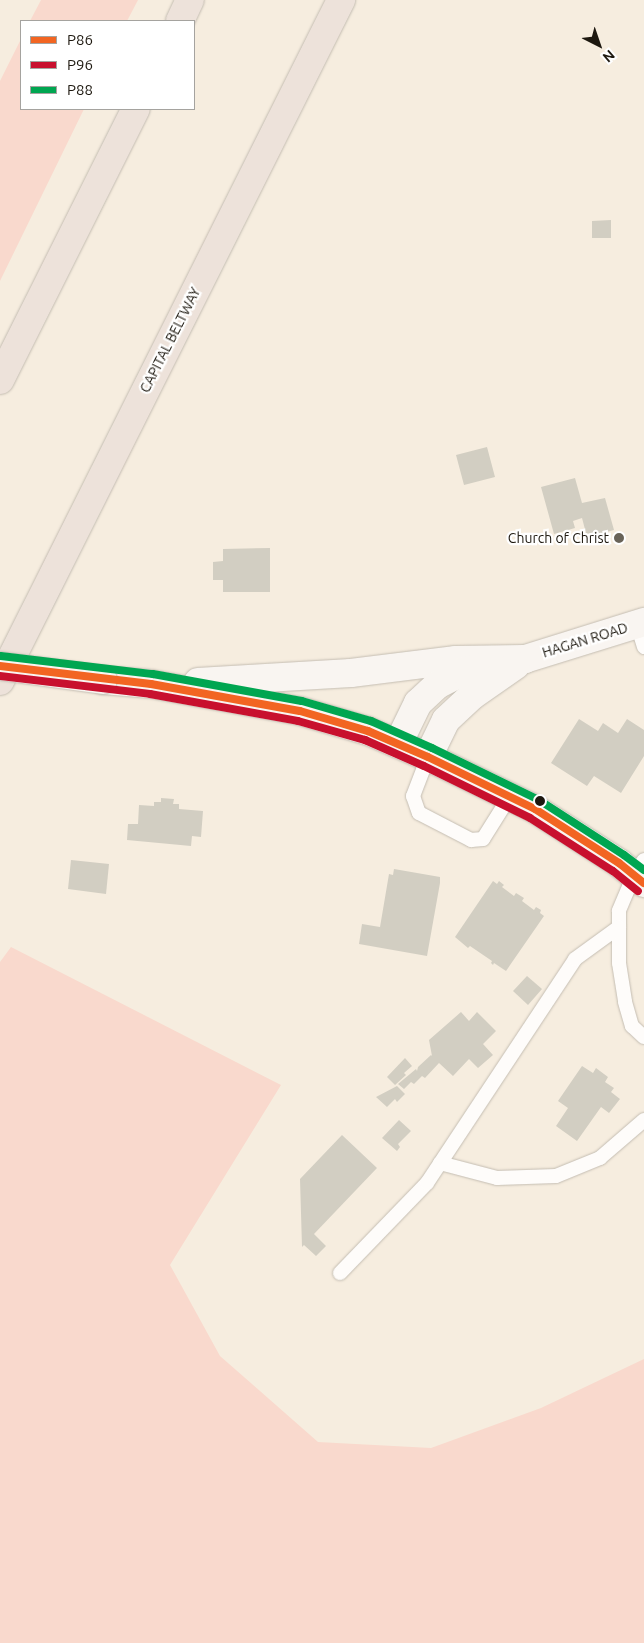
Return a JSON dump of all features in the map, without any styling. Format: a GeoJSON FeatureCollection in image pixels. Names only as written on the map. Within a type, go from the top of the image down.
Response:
{"type":"FeatureCollection","features":[{"type":"Feature","properties":{"kind":"highway"},"geometry":{"type":"LineString","coordinates":[[180,20],[190,0]]}},
{"type":"Feature","properties":{"kind":"highway","name":"CAPITAL BELTWAY"},"geometry":{"type":"LineString","coordinates":[[0,681],[341,0]]}},
{"type":"Feature","properties":{"kind":"highway"},"geometry":{"type":"LineString","coordinates":[[0,380],[135,110]]}},
{"type":"Feature","properties":{"kind":"main road","name":"HAGAN ROAD"},"geometry":{"type":"LineString","coordinates":[[398,744],[418,703],[437,685],[464,671],[525,659],[642,631]]}},
{"type":"Feature","properties":{"kind":"main road","name":"HAGAN ROAD"},"geometry":{"type":"LineString","coordinates":[[428,757],[446,720],[473,695],[525,659]]}},
{"type":"Feature","properties":{"kind":"main road"},"geometry":{"type":"LineString","coordinates":[[151,684],[351,673],[456,660],[525,659]]}},
{"type":"Feature","properties":{"kind":"main road"},"geometry":{"type":"LineString","coordinates":[[0,666],[103,680],[151,684],[300,711],[368,731],[510,796],[641,873]]}},
{"type":"Feature","properties":{"kind":"lane"},"geometry":{"type":"LineString","coordinates":[[428,757],[413,796],[419,812],[471,840],[483,839],[510,796]]}},
{"type":"Feature","properties":{"kind":"lane"},"geometry":{"type":"LineString","coordinates":[[641,873],[619,911],[619,963],[625,1002],[632,1026],[644,1037]]}},
{"type":"Feature","properties":{"kind":"lane"},"geometry":{"type":"LineString","coordinates":[[340,1273],[427,1183],[576,959],[620,926]]}},
{"type":"Feature","properties":{"kind":"lane"},"geometry":{"type":"LineString","coordinates":[[440,1163],[497,1178],[556,1176],[600,1158],[644,1120]]}},
{"type":"Feature","properties":{"kind":"shaded area"},"geometry":{"type":"Polygon","coordinates":[[[41,0],[138,0],[128,20],[31,20],[41,0]]]}},
{"type":"Feature","properties":{"kind":"shaded area"},"geometry":{"type":"Polygon","coordinates":[[[20,41],[20,110],[84,110],[0,281],[0,81],[20,41]]]}},
{"type":"Feature","properties":{"kind":"shaded area"},"geometry":{"type":"Polygon","coordinates":[[[11,947],[281,1085],[170,1265],[220,1356],[318,1442],[431,1448],[541,1408],[644,1359],[644,1643],[0,1643],[0,962],[11,947]]]}},
{"type":"Feature","properties":{"kind":"building"},"geometry":{"type":"Polygon","coordinates":[[[611,220],[611,238],[592,238],[592,221],[611,220]]]}},
{"type":"Feature","properties":{"kind":"building"},"geometry":{"type":"Polygon","coordinates":[[[487,447],[495,477],[464,485],[456,455],[487,447]]]}},
{"type":"Feature","properties":{"kind":"building"},"geometry":{"type":"Polygon","coordinates":[[[575,478],[582,503],[605,498],[614,530],[587,537],[582,518],[573,521],[575,528],[554,534],[541,487],[575,478]]]}},
{"type":"Feature","properties":{"kind":"building"},"geometry":{"type":"Polygon","coordinates":[[[270,548],[270,592],[223,592],[223,580],[213,580],[213,562],[223,561],[223,549],[270,548]]]}},
{"type":"Feature","properties":{"kind":"building"},"geometry":{"type":"Polygon","coordinates":[[[579,719],[598,731],[603,723],[618,733],[627,719],[644,730],[644,756],[621,793],[594,776],[587,786],[551,763],[579,719]]]}},
{"type":"Feature","properties":{"kind":"building"},"geometry":{"type":"Polygon","coordinates":[[[161,798],[174,799],[173,804],[179,804],[179,809],[203,811],[201,837],[192,836],[191,846],[127,840],[128,824],[138,824],[139,805],[154,806],[154,802],[161,802],[161,798]]]}},
{"type":"Feature","properties":{"kind":"building"},"geometry":{"type":"Polygon","coordinates":[[[71,860],[109,864],[106,894],[68,889],[71,860]]]}},
{"type":"Feature","properties":{"kind":"building"},"geometry":{"type":"Polygon","coordinates":[[[394,869],[440,877],[427,956],[359,944],[362,924],[380,927],[389,874],[393,875],[394,869]]]}},
{"type":"Feature","properties":{"kind":"building"},"geometry":{"type":"Polygon","coordinates":[[[493,881],[497,884],[499,881],[504,885],[502,887],[514,896],[516,893],[524,898],[522,901],[534,910],[536,907],[541,910],[540,913],[544,916],[506,971],[494,963],[493,965],[492,961],[470,946],[468,948],[455,937],[493,881]]]}},
{"type":"Feature","properties":{"kind":"building"},"geometry":{"type":"Polygon","coordinates":[[[527,976],[542,989],[528,1005],[513,991],[527,976]]]}},
{"type":"Feature","properties":{"kind":"building"},"geometry":{"type":"Polygon","coordinates":[[[461,1012],[469,1021],[477,1012],[496,1031],[483,1044],[493,1055],[478,1068],[469,1059],[453,1076],[439,1063],[425,1078],[422,1076],[414,1084],[411,1082],[404,1089],[398,1084],[416,1069],[417,1071],[418,1067],[432,1056],[429,1040],[461,1012]]]}},
{"type":"Feature","properties":{"kind":"building"},"geometry":{"type":"Polygon","coordinates":[[[405,1058],[412,1066],[404,1073],[406,1075],[395,1085],[387,1077],[405,1058]]]}},
{"type":"Feature","properties":{"kind":"building"},"geometry":{"type":"Polygon","coordinates":[[[582,1066],[593,1073],[596,1068],[608,1077],[605,1082],[614,1088],[611,1092],[620,1099],[609,1113],[601,1107],[577,1141],[556,1126],[568,1108],[558,1101],[582,1066]]]}},
{"type":"Feature","properties":{"kind":"building"},"geometry":{"type":"Polygon","coordinates":[[[397,1086],[405,1094],[397,1102],[395,1099],[387,1107],[376,1097],[397,1086]]]}},
{"type":"Feature","properties":{"kind":"building"},"geometry":{"type":"Polygon","coordinates":[[[399,1120],[411,1131],[398,1144],[400,1147],[397,1151],[382,1138],[399,1120]]]}},
{"type":"Feature","properties":{"kind":"building"},"geometry":{"type":"Polygon","coordinates":[[[342,1135],[377,1168],[314,1234],[326,1246],[316,1256],[304,1245],[302,1247],[300,1179],[342,1135]]]}},
{"type":"Feature","properties":{"kind":"transit line","name":"P88"},"geometry":{"type":"LineString","coordinates":[[1,656],[153,674],[302,701],[371,721],[432,748],[539,800],[644,870]]}},
{"type":"Feature","properties":{"kind":"transit line","name":"P86"},"geometry":{"type":"LineString","coordinates":[[0,666],[151,684],[300,711],[368,731],[428,757],[535,809],[619,863],[644,883]]}},
{"type":"Feature","properties":{"kind":"transit line","name":"P96"},"geometry":{"type":"LineString","coordinates":[[0,676],[150,694],[298,721],[365,740],[424,766],[530,818],[613,871],[638,891]]}},
{"type":"Feature","properties":{"kind":"place","name":"Church of Christ"},"geometry":{"type":"Point","coordinates":[619,538]}}]}
